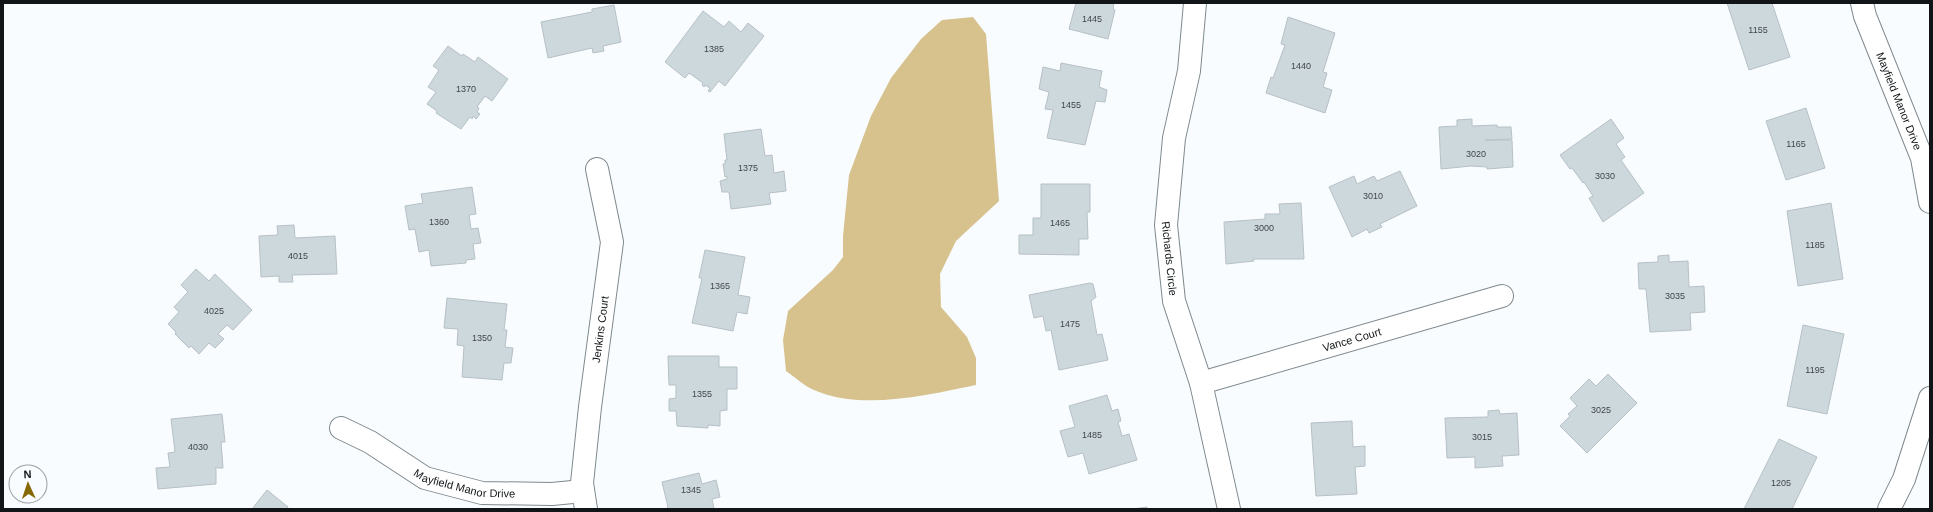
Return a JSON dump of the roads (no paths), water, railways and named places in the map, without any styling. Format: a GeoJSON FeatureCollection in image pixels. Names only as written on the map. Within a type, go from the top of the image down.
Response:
{"type":"FeatureCollection","features":[{"type":"Feature","properties":{"kind":"street","name":"Richards Circle"},"geometry":{"type":"LineString","coordinates":[[1195,3],[1189,71],[1174,138],[1166,225],[1174,301],[1201,383],[1229,509]]}},
{"type":"Feature","properties":{"kind":"street","name":"Mayfield Manor Drive"},"geometry":{"type":"LineString","coordinates":[[1862,3],[1865,16],[1922,158],[1930,202]]}},
{"type":"Feature","properties":{"kind":"street","name":"Jenkins Court"},"geometry":{"type":"LineString","coordinates":[[584,500],[582,483],[590,407],[612,242],[597,169]]}},
{"type":"Feature","properties":{"kind":"street","name":"Vance Court"},"geometry":{"type":"LineString","coordinates":[[1201,383],[1502,296]]}},
{"type":"Feature","properties":{"kind":"street"},"geometry":{"type":"LineString","coordinates":[[1889,509],[1904,479],[1930,398]]}},
{"type":"Feature","properties":{"kind":"street","name":"Mayfield Manor Drive"},"geometry":{"type":"LineString","coordinates":[[341,428],[370,442],[425,478],[482,493],[552,494],[584,500]]}}]}
